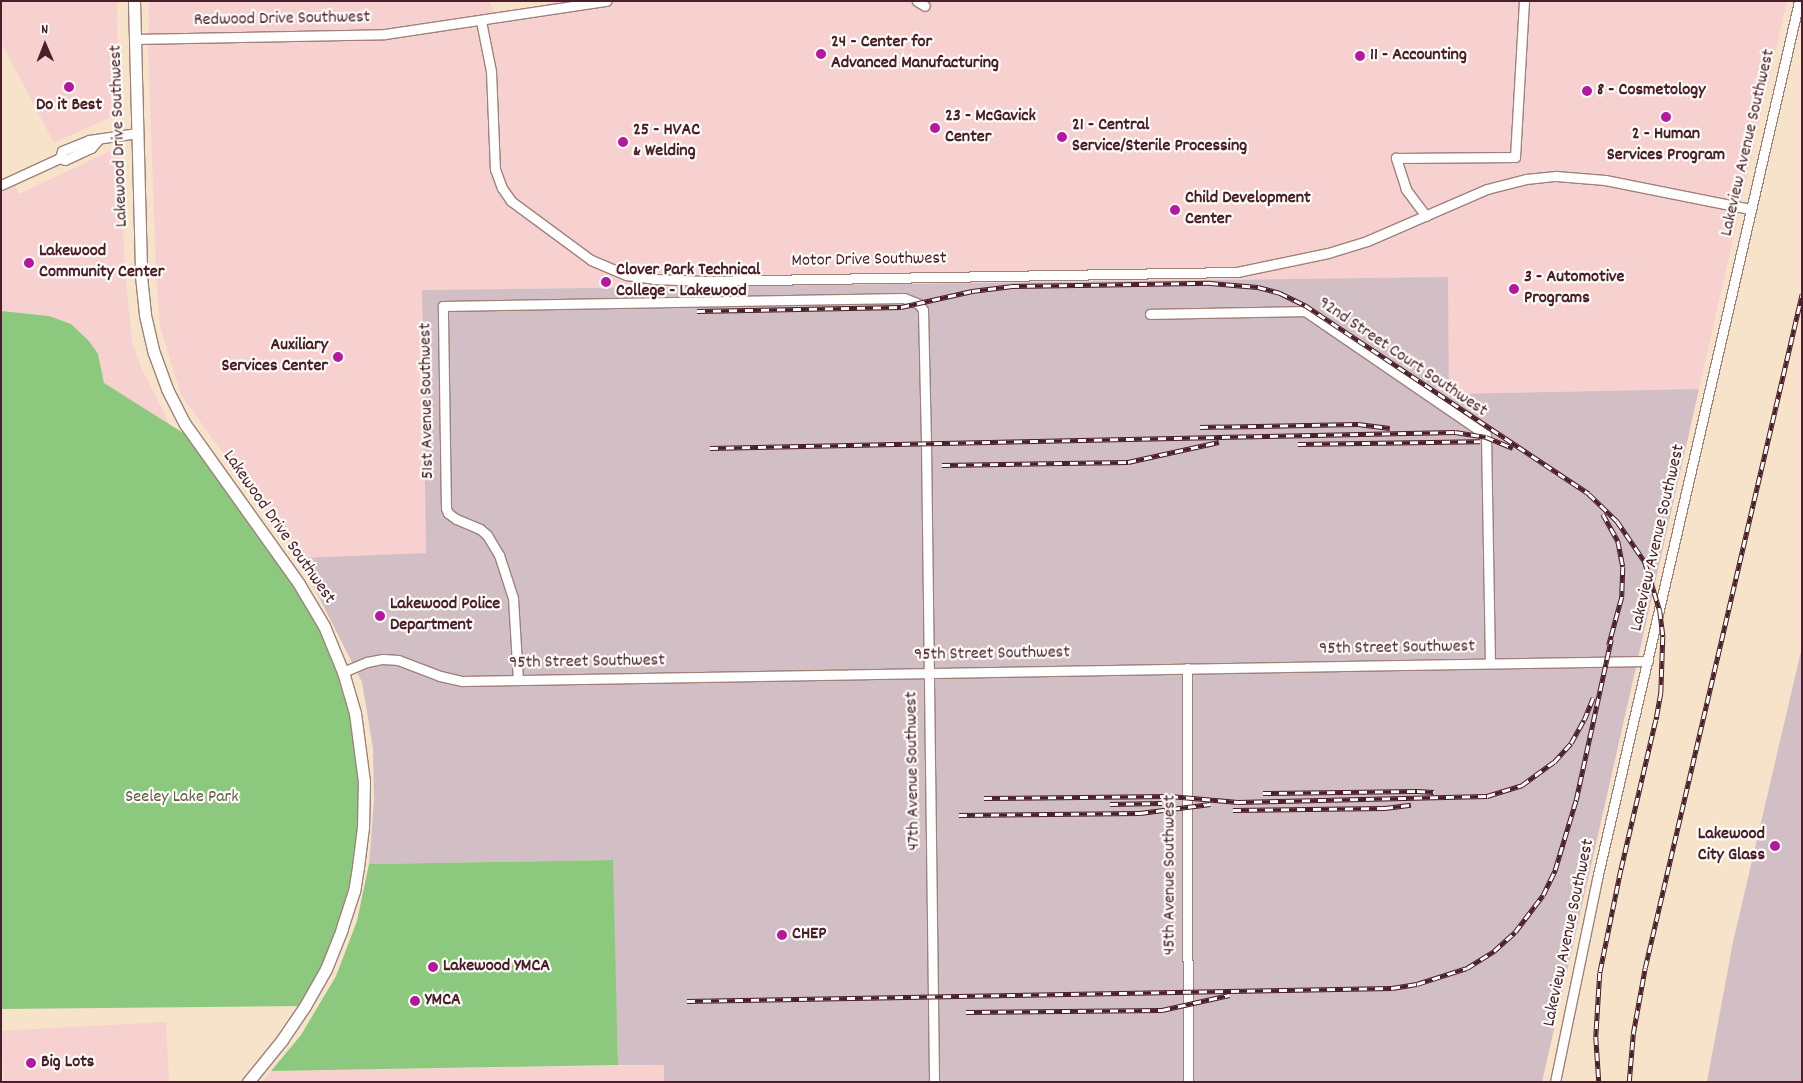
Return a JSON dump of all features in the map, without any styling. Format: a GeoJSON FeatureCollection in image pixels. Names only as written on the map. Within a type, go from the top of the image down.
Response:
{"type":"FeatureCollection","features":[{"type":"Feature","properties":{"kind":"main road","name":"Lakewood Drive Southwest"},"geometry":{"type":"LineString","coordinates":[[134,1],[142,295],[149,334],[160,371],[176,407],[196,441],[307,597],[324,626],[343,672],[358,732],[364,781],[363,827],[354,891],[342,929],[326,969],[282,1040],[248,1082]]}},
{"type":"Feature","properties":{"kind":"street","name":"Redwood Drive Southwest"},"geometry":{"type":"LineString","coordinates":[[134,39],[385,34],[607,1]]}},
{"type":"Feature","properties":{"kind":"street"},"geometry":{"type":"LineString","coordinates":[[916,1],[925,6]]}},
{"type":"Feature","properties":{"kind":"street"},"geometry":{"type":"LineString","coordinates":[[1426,216],[1406,188],[1396,158],[1515,157],[1524,1]]}},
{"type":"Feature","properties":{"kind":"street","name":"Lakeview Avenue Southwest"},"geometry":{"type":"LineString","coordinates":[[1555,1082],[1597,879],[1799,1]]}},
{"type":"Feature","properties":{"kind":"street","name":"Motor Drive Southwest"},"geometry":{"type":"LineString","coordinates":[[481,21],[491,71],[495,169],[502,188],[511,201],[578,251],[591,260],[627,275],[654,279],[704,281],[1237,272],[1328,253],[1367,241],[1487,189],[1526,179],[1556,176],[1605,180],[1750,209]]}},
{"type":"Feature","properties":{"kind":"street"},"geometry":{"type":"LineString","coordinates":[[1,185],[60,158],[62,151],[89,140],[137,133]]}},
{"type":"Feature","properties":{"kind":"street","name":"51st Avenue Southwest"},"geometry":{"type":"LineString","coordinates":[[518,680],[513,598],[499,555],[487,535],[480,529],[456,520],[448,513],[446,508],[443,306],[904,298],[919,304],[923,310]]}},
{"type":"Feature","properties":{"kind":"street","name":"47th Avenue Southwest"},"geometry":{"type":"LineString","coordinates":[[923,310],[934,1082]]}},
{"type":"Feature","properties":{"kind":"street","name":"92nd Street Court Southwest"},"geometry":{"type":"LineString","coordinates":[[1150,314],[1305,311],[1486,435],[1490,663]]}},
{"type":"Feature","properties":{"kind":"street","name":"95th Street Southwest"},"geometry":{"type":"LineString","coordinates":[[343,672],[367,662],[391,659],[462,681],[1648,660]]}},
{"type":"Feature","properties":{"kind":"street","name":"45th Avenue Southwest"},"geometry":{"type":"LineString","coordinates":[[1187,668],[1188,1082]]}},
{"type":"Feature","properties":{"kind":"shaded area"},"geometry":{"type":"Polygon","coordinates":[[[1,1],[117,1],[119,113],[54,143],[1,42],[1,1]]]}},
{"type":"Feature","properties":{"kind":"shaded area","name":"Clover Park Technical College - Lakewood"},"geometry":{"type":"Polygon","coordinates":[[[149,1],[489,1],[495,14],[560,1],[1787,1],[1699,389],[1449,394],[1448,277],[422,290],[426,553],[299,558],[181,395],[160,326],[156,271],[148,46],[149,1]]]}},
{"type":"Feature","properties":{"kind":"shaded area"},"geometry":{"type":"Polygon","coordinates":[[[119,147],[125,273],[132,341],[141,367],[170,425],[72,364],[1,332],[1,191],[15,185],[19,194],[119,147]]]}},
{"type":"Feature","properties":{"kind":"shaded area"},"geometry":{"type":"Polygon","coordinates":[[[1448,277],[1449,394],[1699,389],[1542,1082],[664,1082],[664,1065],[618,1065],[612,860],[369,864],[374,801],[373,748],[362,682],[299,558],[426,553],[422,290],[1448,277]]]}},
{"type":"Feature","properties":{"kind":"shaded area"},"geometry":{"type":"Polygon","coordinates":[[[1802,647],[1802,1082],[1707,1082],[1733,942],[1802,647]]]}},
{"type":"Feature","properties":{"kind":"shaded area"},"geometry":{"type":"Polygon","coordinates":[[[166,1022],[169,1082],[4,1082],[1,1031],[166,1022]]]}},
{"type":"Feature","properties":{"kind":"shaded area"},"geometry":{"type":"Polygon","coordinates":[[[664,1065],[664,1082],[262,1082],[271,1071],[664,1065]]]}},
{"type":"Feature","properties":{"kind":"green space","name":"Seeley Lake Park"},"geometry":{"type":"Polygon","coordinates":[[[1,311],[49,316],[71,324],[89,341],[98,354],[104,383],[196,441],[299,584],[343,672],[364,781],[354,891],[305,1006],[1,1009],[1,311]]]}},
{"type":"Feature","properties":{"kind":"green space"},"geometry":{"type":"Polygon","coordinates":[[[613,860],[618,1065],[271,1071],[301,1035],[336,976],[357,921],[369,864],[613,860]]]}},
{"type":"Feature","properties":{"kind":"railway"},"geometry":{"type":"LineString","coordinates":[[697,311],[901,307],[972,291],[1011,286],[1210,283],[1258,287],[1280,293],[1305,305],[1589,494],[1617,521],[1645,562],[1660,611],[1663,637],[1661,693],[1656,720],[1621,870],[1600,973],[1596,1037],[1599,1082]]}},
{"type":"Feature","properties":{"kind":"railway"},"geometry":{"type":"LineString","coordinates":[[1629,1082],[1633,1034],[1645,968],[1802,294]]}},
{"type":"Feature","properties":{"kind":"railway"},"geometry":{"type":"LineString","coordinates":[[1200,427],[1358,424],[1390,428]]}},
{"type":"Feature","properties":{"kind":"railway"},"geometry":{"type":"LineString","coordinates":[[710,448],[1455,432],[1486,437],[1513,448]]}},
{"type":"Feature","properties":{"kind":"railway"},"geometry":{"type":"LineString","coordinates":[[1298,444],[1480,441]]}},
{"type":"Feature","properties":{"kind":"railway"},"geometry":{"type":"LineString","coordinates":[[942,465],[1128,462],[1219,442]]}},
{"type":"Feature","properties":{"kind":"railway"},"geometry":{"type":"LineString","coordinates":[[1603,514],[1618,541],[1623,567],[1622,597],[1609,645]]}},
{"type":"Feature","properties":{"kind":"railway"},"geometry":{"type":"LineString","coordinates":[[687,1001],[1392,988],[1417,984],[1467,968],[1494,951],[1515,932],[1543,895],[1555,870],[1576,800],[1611,640]]}},
{"type":"Feature","properties":{"kind":"railway"},"geometry":{"type":"LineString","coordinates":[[984,798],[1170,796],[1238,802],[1487,796],[1522,785],[1554,762],[1571,743],[1584,720],[1593,698]]}},
{"type":"Feature","properties":{"kind":"railway"},"geometry":{"type":"LineString","coordinates":[[1263,793],[1434,792]]}},
{"type":"Feature","properties":{"kind":"railway"},"geometry":{"type":"LineString","coordinates":[[1110,804],[1162,803]]}},
{"type":"Feature","properties":{"kind":"railway"},"geometry":{"type":"LineString","coordinates":[[959,815],[1140,813],[1210,804]]}},
{"type":"Feature","properties":{"kind":"railway"},"geometry":{"type":"LineString","coordinates":[[1233,810],[1385,808],[1411,805]]}},
{"type":"Feature","properties":{"kind":"railway"},"geometry":{"type":"LineString","coordinates":[[966,1012],[1162,1010],[1229,995]]}},
{"type":"Feature","properties":{"kind":"place","name":"24 - Center for Advanced Manufacturing"},"geometry":{"type":"Point","coordinates":[821,54]}},
{"type":"Feature","properties":{"kind":"place","name":"11 - Accounting"},"geometry":{"type":"Point","coordinates":[1360,56]}},
{"type":"Feature","properties":{"kind":"place","name":"Do it Best"},"geometry":{"type":"Point","coordinates":[69,87]}},
{"type":"Feature","properties":{"kind":"place","name":"8 - Cosmetology"},"geometry":{"type":"Point","coordinates":[1587,91]}},
{"type":"Feature","properties":{"kind":"place","name":"2 - Human Services Program"},"geometry":{"type":"Point","coordinates":[1666,117]}},
{"type":"Feature","properties":{"kind":"place","name":"23 - McGavick Center"},"geometry":{"type":"Point","coordinates":[935,128]}},
{"type":"Feature","properties":{"kind":"place","name":"21 - Central Service/Sterile Processing"},"geometry":{"type":"Point","coordinates":[1062,137]}},
{"type":"Feature","properties":{"kind":"place","name":"25 - HVAC & Welding"},"geometry":{"type":"Point","coordinates":[623,142]}},
{"type":"Feature","properties":{"kind":"place","name":"Child Development Center"},"geometry":{"type":"Point","coordinates":[1175,210]}},
{"type":"Feature","properties":{"kind":"place","name":"Lakewood Community Center"},"geometry":{"type":"Point","coordinates":[29,263]}},
{"type":"Feature","properties":{"kind":"place","name":"Clover Park Technical College - Lakewood"},"geometry":{"type":"Point","coordinates":[606,282]}},
{"type":"Feature","properties":{"kind":"place","name":"3 - Automotive Programs"},"geometry":{"type":"Point","coordinates":[1514,289]}},
{"type":"Feature","properties":{"kind":"place","name":"Auxiliary Services Center"},"geometry":{"type":"Point","coordinates":[338,357]}},
{"type":"Feature","properties":{"kind":"place","name":"Lakewood Police Department"},"geometry":{"type":"Point","coordinates":[380,616]}},
{"type":"Feature","properties":{"kind":"place","name":"Lakewood City Glass"},"geometry":{"type":"Point","coordinates":[1775,846]}},
{"type":"Feature","properties":{"kind":"place","name":"CHEP"},"geometry":{"type":"Point","coordinates":[782,935]}},
{"type":"Feature","properties":{"kind":"place","name":"Lakewood YMCA"},"geometry":{"type":"Point","coordinates":[433,967]}},
{"type":"Feature","properties":{"kind":"place","name":"YMCA"},"geometry":{"type":"Point","coordinates":[415,1001]}},
{"type":"Feature","properties":{"kind":"place","name":"Big Lots"},"geometry":{"type":"Point","coordinates":[31,1063]}}]}
